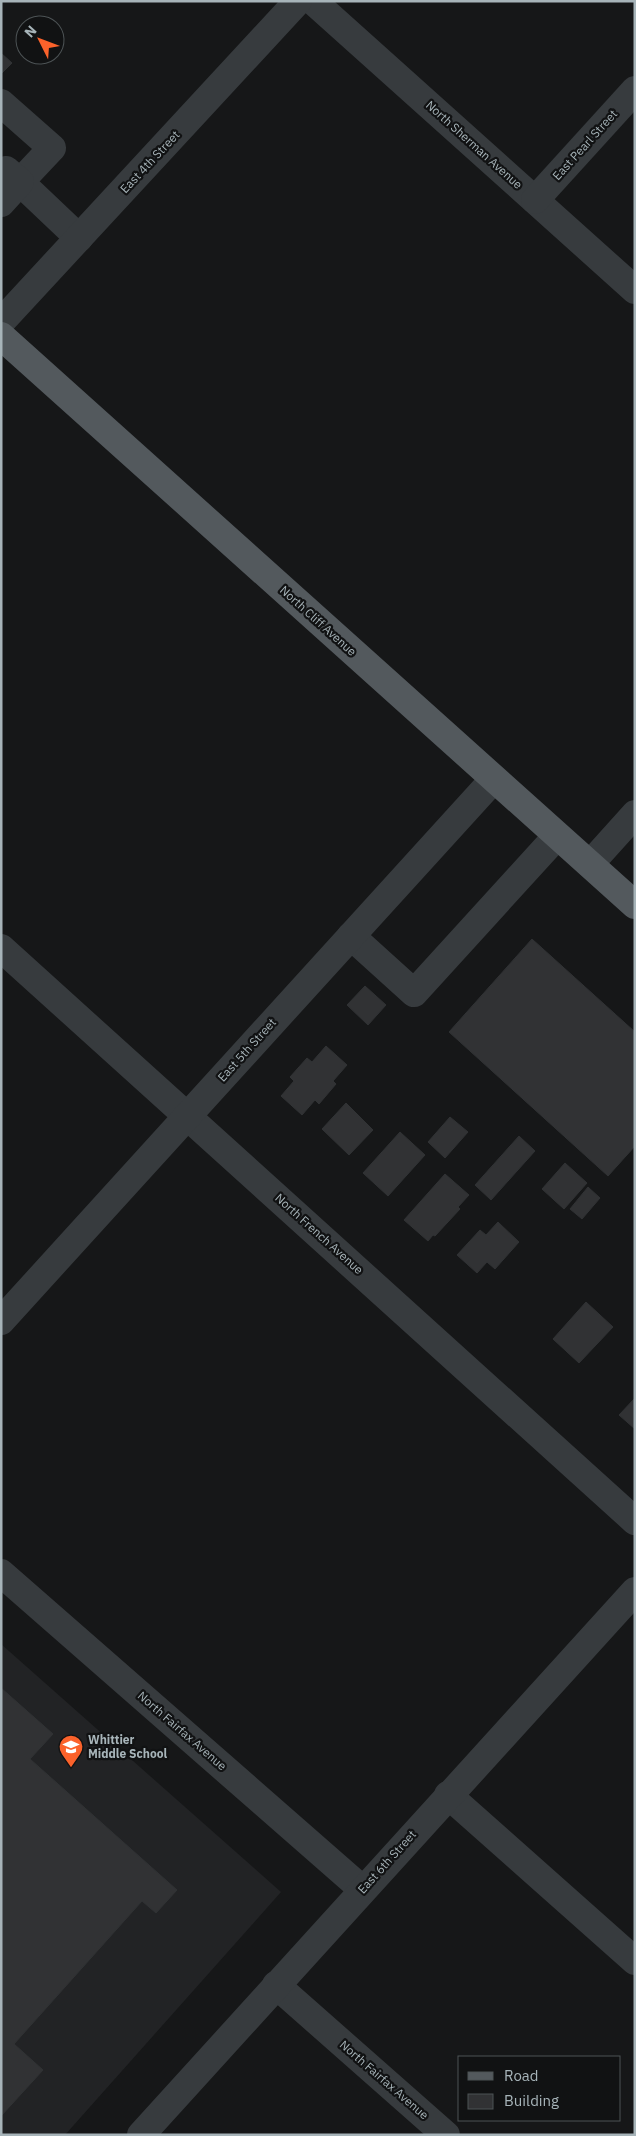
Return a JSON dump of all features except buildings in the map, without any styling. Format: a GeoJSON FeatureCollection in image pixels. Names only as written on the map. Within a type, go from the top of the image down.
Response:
{"type":"FeatureCollection","features":[{"type":"Feature","properties":{"kind":"main road","name":"North Cliff Avenue"},"geometry":{"type":"LineString","coordinates":[[1,336],[635,905]]}},
{"type":"Feature","properties":{"kind":"street","name":"East 4th Street"},"geometry":{"type":"LineString","coordinates":[[1,322],[298,1]]}},
{"type":"Feature","properties":{"kind":"street","name":"North Sherman Avenue"},"geometry":{"type":"LineString","coordinates":[[313,1],[635,290]]}},
{"type":"Feature","properties":{"kind":"street","name":"East Pearl Street"},"geometry":{"type":"LineString","coordinates":[[535,200],[635,90]]}},
{"type":"Feature","properties":{"kind":"street"},"geometry":{"type":"LineString","coordinates":[[1,102],[52,148],[13,176],[1,204]]}},
{"type":"Feature","properties":{"kind":"street"},"geometry":{"type":"LineString","coordinates":[[13,176],[79,238]]}},
{"type":"Feature","properties":{"kind":"street","name":"East 5th Street"},"geometry":{"type":"LineString","coordinates":[[1,1321],[494,779]]}},
{"type":"Feature","properties":{"kind":"street"},"geometry":{"type":"LineString","coordinates":[[590,864],[635,814]]}},
{"type":"Feature","properties":{"kind":"street"},"geometry":{"type":"LineString","coordinates":[[351,936],[414,993],[557,836]]}},
{"type":"Feature","properties":{"kind":"street","name":"North French Avenue"},"geometry":{"type":"LineString","coordinates":[[1,948],[635,1521]]}},
{"type":"Feature","properties":{"kind":"street","name":"North Fairfax Avenue"},"geometry":{"type":"LineString","coordinates":[[1,1573],[362,1889]]}},
{"type":"Feature","properties":{"kind":"street","name":"East 6th Street"},"geometry":{"type":"LineString","coordinates":[[141,2135],[362,1889],[635,1591]]}},
{"type":"Feature","properties":{"kind":"street"},"geometry":{"type":"LineString","coordinates":[[448,1795],[635,1961]]}},
{"type":"Feature","properties":{"kind":"street","name":"North Fairfax Avenue"},"geometry":{"type":"LineString","coordinates":[[276,1985],[446,2135]]}},
{"type":"Feature","properties":{"kind":"shaded area","name":"Whittier Middle School"},"geometry":{"type":"Polygon","coordinates":[[[1,1644],[281,1892],[65,2135],[1,2135],[1,1644]]]}},
{"type":"Feature","properties":{"kind":"place","name":"Whittier Middle School"},"geometry":{"type":"Point","coordinates":[71,1768]}}]}
